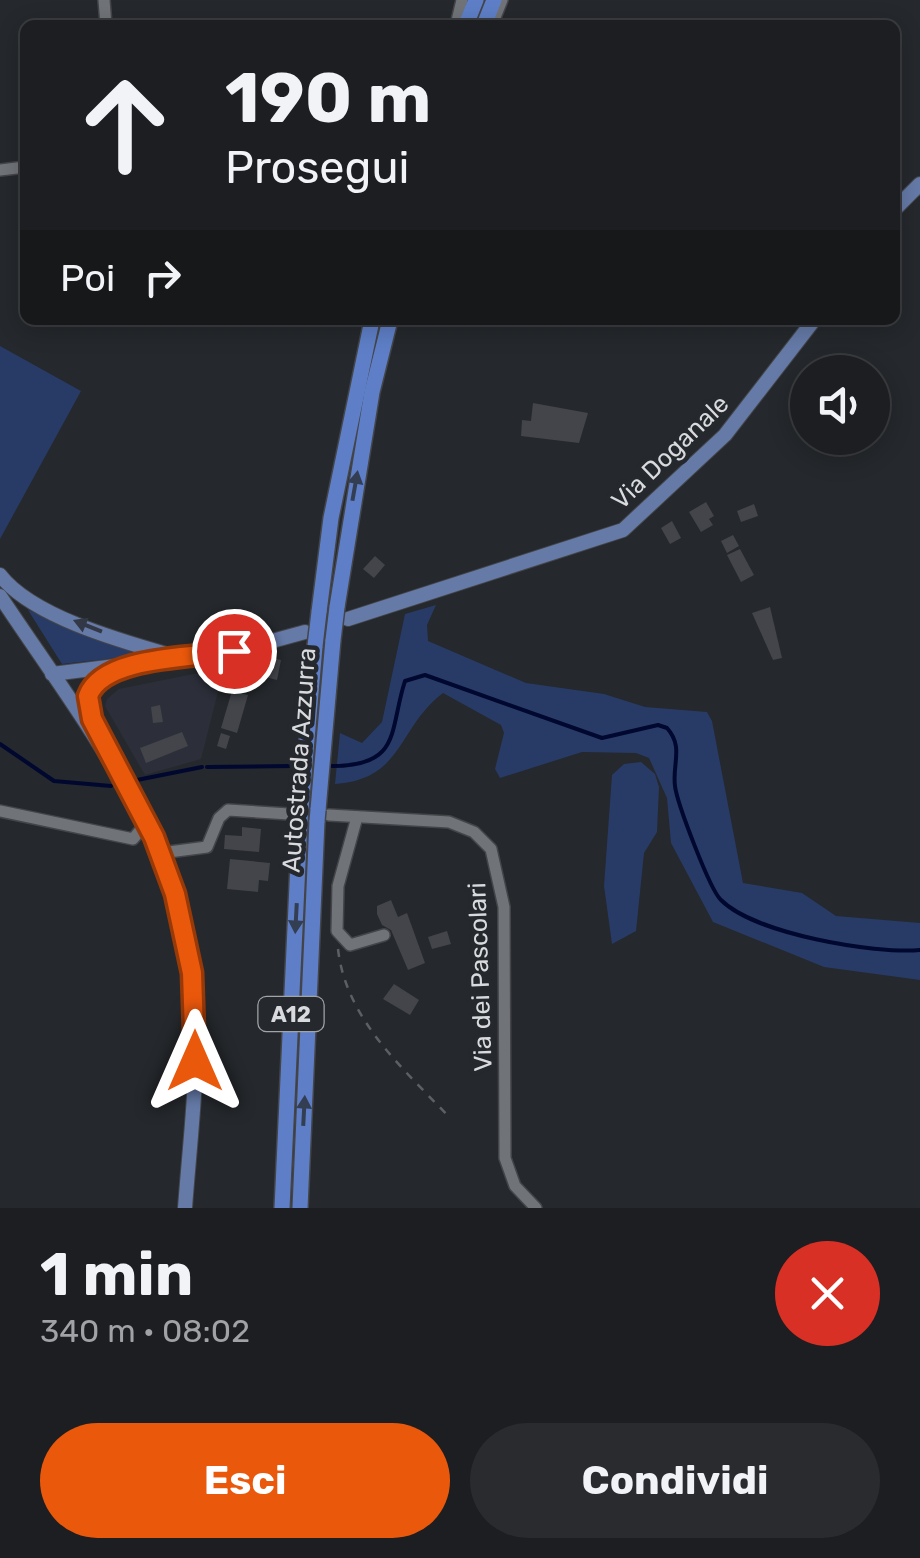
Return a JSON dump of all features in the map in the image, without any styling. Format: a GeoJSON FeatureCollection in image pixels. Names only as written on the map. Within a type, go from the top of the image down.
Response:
{"type":"FeatureCollection","features":[{"type":"Feature","properties":{"kind":"highway","name":"Autostrada Azzurra"},"geometry":{"type":"LineString","coordinates":[[282,1208],[315,729],[315,646],[331,518],[371,325]]}},
{"type":"Feature","properties":{"kind":"highway","name":"Autostrada Azzurra"},"geometry":{"type":"LineString","coordinates":[[315,729],[332,640],[342,613],[372,392],[389,325]]}},
{"type":"Feature","properties":{"kind":"highway","name":"Autostrada Azzurra"},"geometry":{"type":"LineString","coordinates":[[300,1208],[309,811]]}},
{"type":"Feature","properties":{"kind":"main road"},"geometry":{"type":"LineString","coordinates":[[900,203],[917,183]]}},
{"type":"Feature","properties":{"kind":"main road","name":"Via Doganale"},"geometry":{"type":"LineString","coordinates":[[342,613],[622,530],[725,435],[810,325]]}},
{"type":"Feature","properties":{"kind":"main road"},"geometry":{"type":"LineString","coordinates":[[0,575],[16,592],[43,608],[180,658]]}},
{"type":"Feature","properties":{"kind":"main road"},"geometry":{"type":"LineString","coordinates":[[0,596],[134,798],[161,853],[185,935],[195,1002],[185,1208]]}},
{"type":"Feature","properties":{"kind":"main road"},"geometry":{"type":"LineString","coordinates":[[52,674],[237,651],[305,632]]}},
{"type":"Feature","properties":{"kind":"main road"},"geometry":{"type":"LineString","coordinates":[[116,771],[109,746],[92,719],[88,696],[97,682],[123,666]]}},
{"type":"Feature","properties":{"kind":"street","name":"Via dei Pascolari"},"geometry":{"type":"LineString","coordinates":[[161,853],[207,846],[218,818],[228,810],[309,811],[453,823],[478,835],[495,857],[504,907],[506,1158],[516,1186],[536,1208]]}},
{"type":"Feature","properties":{"kind":"street"},"geometry":{"type":"LineString","coordinates":[[0,811],[132,840],[147,822]]}},
{"type":"Feature","properties":{"kind":"street"},"geometry":{"type":"LineString","coordinates":[[358,817],[338,886],[335,916],[340,938],[358,946],[384,935]]}},
{"type":"Feature","properties":{"kind":"path"},"geometry":{"type":"LineString","coordinates":[[340,938],[346,986],[371,1029],[388,1055],[450,1118]]}},
{"type":"Feature","properties":{"kind":"shaded area"},"geometry":{"type":"Polygon","coordinates":[[[0,346],[81,391],[0,539],[0,346]]]}},
{"type":"Feature","properties":{"kind":"shaded area"},"geometry":{"type":"Polygon","coordinates":[[[436,605],[427,625],[428,641],[526,683],[604,694],[645,707],[707,712],[712,721],[743,883],[802,893],[836,916],[920,923],[920,980],[824,967],[713,922],[671,843],[667,798],[649,758],[636,753],[582,752],[500,778],[495,769],[504,733],[501,725],[443,693],[375,773],[335,784],[340,733],[362,743],[382,722],[405,614],[436,605]]]}},
{"type":"Feature","properties":{"kind":"shaded area"},"geometry":{"type":"Polygon","coordinates":[[[28,610],[129,648],[133,656],[62,664],[28,610]]]}},
{"type":"Feature","properties":{"kind":"shaded area"},"geometry":{"type":"Polygon","coordinates":[[[224,668],[201,759],[145,775],[105,706],[107,699],[119,689],[224,668]]]}},
{"type":"Feature","properties":{"kind":"shaded area"},"geometry":{"type":"Polygon","coordinates":[[[641,762],[655,774],[659,787],[657,832],[644,853],[636,931],[612,944],[604,886],[612,775],[624,764],[641,762]]]}},
{"type":"Feature","properties":{"kind":"building"},"geometry":{"type":"Polygon","coordinates":[[[533,403],[588,413],[579,443],[521,436],[522,420],[531,421],[533,403]]]}},
{"type":"Feature","properties":{"kind":"building"},"geometry":{"type":"Polygon","coordinates":[[[706,502],[714,516],[709,519],[713,525],[701,532],[689,512],[706,502]]]}},
{"type":"Feature","properties":{"kind":"building"},"geometry":{"type":"Polygon","coordinates":[[[754,504],[758,516],[741,522],[737,511],[754,504]]]}},
{"type":"Feature","properties":{"kind":"building"},"geometry":{"type":"Polygon","coordinates":[[[672,521],[681,538],[670,544],[661,528],[672,521]]]}},
{"type":"Feature","properties":{"kind":"building"},"geometry":{"type":"Polygon","coordinates":[[[733,535],[739,546],[727,553],[721,541],[733,535]]]}},
{"type":"Feature","properties":{"kind":"building"},"geometry":{"type":"Polygon","coordinates":[[[740,549],[754,575],[741,582],[727,555],[740,549]]]}},
{"type":"Feature","properties":{"kind":"building"},"geometry":{"type":"Polygon","coordinates":[[[375,556],[385,565],[374,578],[363,569],[375,556]]]}},
{"type":"Feature","properties":{"kind":"building"},"geometry":{"type":"Polygon","coordinates":[[[770,607],[782,658],[773,660],[752,613],[770,607]]]}},
{"type":"Feature","properties":{"kind":"building"},"geometry":{"type":"Polygon","coordinates":[[[267,657],[281,660],[277,680],[262,676],[267,657]]]}},
{"type":"Feature","properties":{"kind":"building"},"geometry":{"type":"Polygon","coordinates":[[[232,691],[248,695],[237,733],[221,728],[232,691]]]}},
{"type":"Feature","properties":{"kind":"building"},"geometry":{"type":"Polygon","coordinates":[[[160,705],[163,722],[153,723],[151,707],[160,705]]]}},
{"type":"Feature","properties":{"kind":"building"},"geometry":{"type":"Polygon","coordinates":[[[182,732],[188,746],[146,763],[140,748],[182,732]]]}},
{"type":"Feature","properties":{"kind":"building"},"geometry":{"type":"Polygon","coordinates":[[[221,733],[230,736],[226,749],[217,746],[221,733]]]}},
{"type":"Feature","properties":{"kind":"building"},"geometry":{"type":"Polygon","coordinates":[[[242,827],[261,829],[259,852],[224,849],[225,835],[242,836],[242,827]]]}},
{"type":"Feature","properties":{"kind":"building"},"geometry":{"type":"Polygon","coordinates":[[[230,859],[270,863],[268,881],[259,880],[258,892],[227,889],[230,859]]]}},
{"type":"Feature","properties":{"kind":"building"},"geometry":{"type":"Polygon","coordinates":[[[391,900],[398,917],[407,913],[425,963],[408,970],[391,930],[382,925],[377,914],[377,906],[391,900]]]}},
{"type":"Feature","properties":{"kind":"building"},"geometry":{"type":"Polygon","coordinates":[[[447,931],[451,944],[432,949],[428,937],[447,931]]]}},
{"type":"Feature","properties":{"kind":"building"},"geometry":{"type":"Polygon","coordinates":[[[394,984],[419,1000],[410,1015],[383,999],[394,984]]]}},
{"type":"Feature","properties":{"kind":"waterway"},"geometry":{"type":"LineString","coordinates":[[332,766],[371,760],[382,752],[389,742],[405,681],[425,675],[602,738],[658,725],[667,728],[675,742],[677,795],[702,864],[721,900],[737,912],[787,932],[874,949],[920,950]]}},
{"type":"Feature","properties":{"kind":"waterway"},"geometry":{"type":"LineString","coordinates":[[0,744],[54,781],[111,786]]}},
{"type":"Feature","properties":{"kind":"waterway"},"geometry":{"type":"LineString","coordinates":[[207,767],[291,766]]}},
{"type":"Feature","properties":{"kind":"waterway"},"geometry":{"type":"LineString","coordinates":[[137,780],[202,767]]}},
{"type":"Feature","properties":{"kind":"route"},"geometry":{"type":"LineString","coordinates":[[195,1061],[192,973],[175,894],[154,837],[92,719],[88,696],[97,682],[123,666],[234,651]]}}]}
